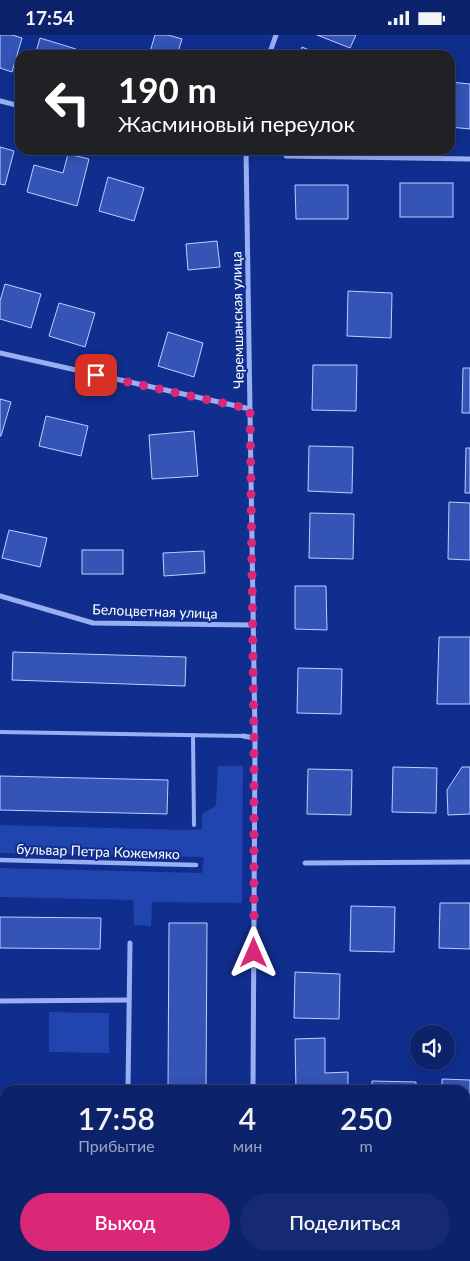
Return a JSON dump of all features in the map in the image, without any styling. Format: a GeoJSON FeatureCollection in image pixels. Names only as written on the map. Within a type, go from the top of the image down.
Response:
{"type":"FeatureCollection","features":[{"type":"Feature","properties":{"kind":"street"},"geometry":{"type":"LineString","coordinates":[[271,50],[276,35]]}},
{"type":"Feature","properties":{"kind":"street"},"geometry":{"type":"LineString","coordinates":[[0,101],[15,105]]}},
{"type":"Feature","properties":{"kind":"street","name":"Черемшанская улица"},"geometry":{"type":"LineString","coordinates":[[246,155],[254,738],[253,1085]]}},
{"type":"Feature","properties":{"kind":"street"},"geometry":{"type":"LineString","coordinates":[[286,156],[470,159]]}},
{"type":"Feature","properties":{"kind":"street"},"geometry":{"type":"LineString","coordinates":[[0,353],[250,409]]}},
{"type":"Feature","properties":{"kind":"street","name":"Белоцветная улица"},"geometry":{"type":"LineString","coordinates":[[0,596],[93,623],[252,625]]}},
{"type":"Feature","properties":{"kind":"street"},"geometry":{"type":"LineString","coordinates":[[243,736],[254,738]]}},
{"type":"Feature","properties":{"kind":"street","name":"бульвар Петра Кожемяко"},"geometry":{"type":"LineString","coordinates":[[0,859],[196,865]]}},
{"type":"Feature","properties":{"kind":"street"},"geometry":{"type":"LineString","coordinates":[[305,863],[470,862]]}},
{"type":"Feature","properties":{"kind":"street"},"geometry":{"type":"LineString","coordinates":[[128,1085],[130,943]]}},
{"type":"Feature","properties":{"kind":"street"},"geometry":{"type":"LineString","coordinates":[[0,1001],[129,1000]]}},
{"type":"Feature","properties":{"kind":"lane"},"geometry":{"type":"LineString","coordinates":[[0,732],[243,736]]}},
{"type":"Feature","properties":{"kind":"lane"},"geometry":{"type":"LineString","coordinates":[[193,735],[194,825]]}},
{"type":"Feature","properties":{"kind":"shaded area"},"geometry":{"type":"Polygon","coordinates":[[[218,766],[243,766],[242,903],[152,902],[151,926],[134,925],[133,900],[0,897],[0,868],[202,873],[204,857],[0,853],[0,825],[202,829],[202,814],[216,806],[218,766]]]}},
{"type":"Feature","properties":{"kind":"shaded area"},"geometry":{"type":"Polygon","coordinates":[[[49,1012],[109,1013],[109,1053],[49,1052],[49,1012]]]}},
{"type":"Feature","properties":{"kind":"building"},"geometry":{"type":"Polygon","coordinates":[[[0,35],[12,35],[22,38],[18,50],[15,50],[15,62],[12,72],[0,68],[0,35]]]}},
{"type":"Feature","properties":{"kind":"building"},"geometry":{"type":"Polygon","coordinates":[[[155,35],[168,35],[182,39],[179,50],[150,50],[155,35]]]}},
{"type":"Feature","properties":{"kind":"building"},"geometry":{"type":"Polygon","coordinates":[[[317,35],[356,35],[350,48],[317,35]]]}},
{"type":"Feature","properties":{"kind":"building"},"geometry":{"type":"Polygon","coordinates":[[[40,38],[76,49],[76,50],[36,50],[40,38]]]}},
{"type":"Feature","properties":{"kind":"building"},"geometry":{"type":"Polygon","coordinates":[[[455,82],[470,84],[470,129],[455,128],[455,82]]]}},
{"type":"Feature","properties":{"kind":"building"},"geometry":{"type":"Polygon","coordinates":[[[0,147],[14,151],[5,185],[0,184],[0,147]]]}},
{"type":"Feature","properties":{"kind":"building"},"geometry":{"type":"Polygon","coordinates":[[[68,155],[89,159],[77,206],[27,192],[34,165],[63,173],[68,155]]]}},
{"type":"Feature","properties":{"kind":"building"},"geometry":{"type":"Polygon","coordinates":[[[108,177],[144,188],[134,221],[99,211],[108,177]]]}},
{"type":"Feature","properties":{"kind":"building"},"geometry":{"type":"Polygon","coordinates":[[[400,183],[453,183],[453,217],[400,217],[400,183]]]}},
{"type":"Feature","properties":{"kind":"building"},"geometry":{"type":"Polygon","coordinates":[[[295,185],[348,185],[348,219],[296,219],[295,185]]]}},
{"type":"Feature","properties":{"kind":"building"},"geometry":{"type":"Polygon","coordinates":[[[217,241],[220,267],[188,270],[186,244],[217,241]]]}},
{"type":"Feature","properties":{"kind":"building"},"geometry":{"type":"Polygon","coordinates":[[[5,284],[41,294],[31,328],[0,319],[0,301],[5,284]]]}},
{"type":"Feature","properties":{"kind":"building"},"geometry":{"type":"Polygon","coordinates":[[[348,291],[392,293],[391,338],[347,336],[348,291]]]}},
{"type":"Feature","properties":{"kind":"building"},"geometry":{"type":"Polygon","coordinates":[[[59,303],[95,313],[85,347],[49,336],[59,303]]]}},
{"type":"Feature","properties":{"kind":"building"},"geometry":{"type":"Polygon","coordinates":[[[168,332],[203,343],[194,377],[158,366],[168,332]]]}},
{"type":"Feature","properties":{"kind":"building"},"geometry":{"type":"Polygon","coordinates":[[[313,365],[357,365],[356,411],[312,410],[313,365]]]}},
{"type":"Feature","properties":{"kind":"building"},"geometry":{"type":"Polygon","coordinates":[[[463,368],[470,368],[470,413],[462,413],[463,368]]]}},
{"type":"Feature","properties":{"kind":"building"},"geometry":{"type":"Polygon","coordinates":[[[0,399],[11,402],[1,436],[0,436],[0,399]]]}},
{"type":"Feature","properties":{"kind":"building"},"geometry":{"type":"Polygon","coordinates":[[[46,416],[88,426],[81,456],[39,446],[46,416]]]}},
{"type":"Feature","properties":{"kind":"building"},"geometry":{"type":"Polygon","coordinates":[[[194,431],[198,476],[152,479],[149,435],[194,431]]]}},
{"type":"Feature","properties":{"kind":"building"},"geometry":{"type":"Polygon","coordinates":[[[309,446],[353,447],[352,493],[308,491],[309,446]]]}},
{"type":"Feature","properties":{"kind":"building"},"geometry":{"type":"Polygon","coordinates":[[[466,448],[470,448],[470,493],[465,493],[466,448]]]}},
{"type":"Feature","properties":{"kind":"building"},"geometry":{"type":"Polygon","coordinates":[[[449,502],[470,503],[470,560],[448,559],[449,502]]]}},
{"type":"Feature","properties":{"kind":"building"},"geometry":{"type":"Polygon","coordinates":[[[310,513],[354,514],[353,559],[309,558],[310,513]]]}},
{"type":"Feature","properties":{"kind":"building"},"geometry":{"type":"Polygon","coordinates":[[[9,530],[47,538],[40,567],[2,558],[9,530]]]}},
{"type":"Feature","properties":{"kind":"building"},"geometry":{"type":"Polygon","coordinates":[[[82,550],[123,550],[123,574],[82,574],[82,550]]]}},
{"type":"Feature","properties":{"kind":"building"},"geometry":{"type":"Polygon","coordinates":[[[204,551],[205,573],[164,576],[163,553],[204,551]]]}},
{"type":"Feature","properties":{"kind":"building"},"geometry":{"type":"Polygon","coordinates":[[[295,586],[326,586],[327,630],[295,629],[295,586]]]}},
{"type":"Feature","properties":{"kind":"building"},"geometry":{"type":"Polygon","coordinates":[[[439,637],[470,637],[470,704],[437,704],[439,637]]]}},
{"type":"Feature","properties":{"kind":"building"},"geometry":{"type":"Polygon","coordinates":[[[13,652],[186,657],[185,686],[12,680],[13,652]]]}},
{"type":"Feature","properties":{"kind":"building"},"geometry":{"type":"Polygon","coordinates":[[[298,668],[342,669],[341,714],[297,713],[298,668]]]}},
{"type":"Feature","properties":{"kind":"building"},"geometry":{"type":"Polygon","coordinates":[[[393,767],[437,768],[436,813],[392,812],[393,767]]]}},
{"type":"Feature","properties":{"kind":"building"},"geometry":{"type":"Polygon","coordinates":[[[462,767],[470,767],[470,814],[448,815],[447,790],[462,767]]]}},
{"type":"Feature","properties":{"kind":"building"},"geometry":{"type":"Polygon","coordinates":[[[308,769],[352,770],[351,815],[307,814],[308,769]]]}},
{"type":"Feature","properties":{"kind":"building"},"geometry":{"type":"Polygon","coordinates":[[[0,776],[168,780],[167,814],[0,810],[0,776]]]}},
{"type":"Feature","properties":{"kind":"building"},"geometry":{"type":"Polygon","coordinates":[[[440,903],[470,903],[470,949],[439,948],[440,903]]]}},
{"type":"Feature","properties":{"kind":"building"},"geometry":{"type":"Polygon","coordinates":[[[351,906],[395,907],[394,952],[350,951],[351,906]]]}},
{"type":"Feature","properties":{"kind":"building"},"geometry":{"type":"Polygon","coordinates":[[[0,917],[101,918],[100,949],[0,948],[0,917]]]}},
{"type":"Feature","properties":{"kind":"building"},"geometry":{"type":"Polygon","coordinates":[[[169,923],[207,923],[206,1085],[168,1085],[169,923]]]}},
{"type":"Feature","properties":{"kind":"building"},"geometry":{"type":"Polygon","coordinates":[[[295,972],[340,974],[339,1019],[294,1018],[295,972]]]}},
{"type":"Feature","properties":{"kind":"building"},"geometry":{"type":"Polygon","coordinates":[[[325,1038],[325,1073],[348,1072],[348,1085],[296,1085],[295,1039],[325,1038]]]}},
{"type":"Feature","properties":{"kind":"building"},"geometry":{"type":"Polygon","coordinates":[[[442,1079],[470,1080],[470,1085],[442,1085],[442,1079]]]}},
{"type":"Feature","properties":{"kind":"building"},"geometry":{"type":"Polygon","coordinates":[[[372,1081],[416,1082],[416,1085],[372,1085],[372,1081]]]}},
{"type":"Feature","properties":{"kind":"route"},"geometry":{"type":"LineString","coordinates":[[96,375],[250,409],[254,738],[254,953]]}}]}
